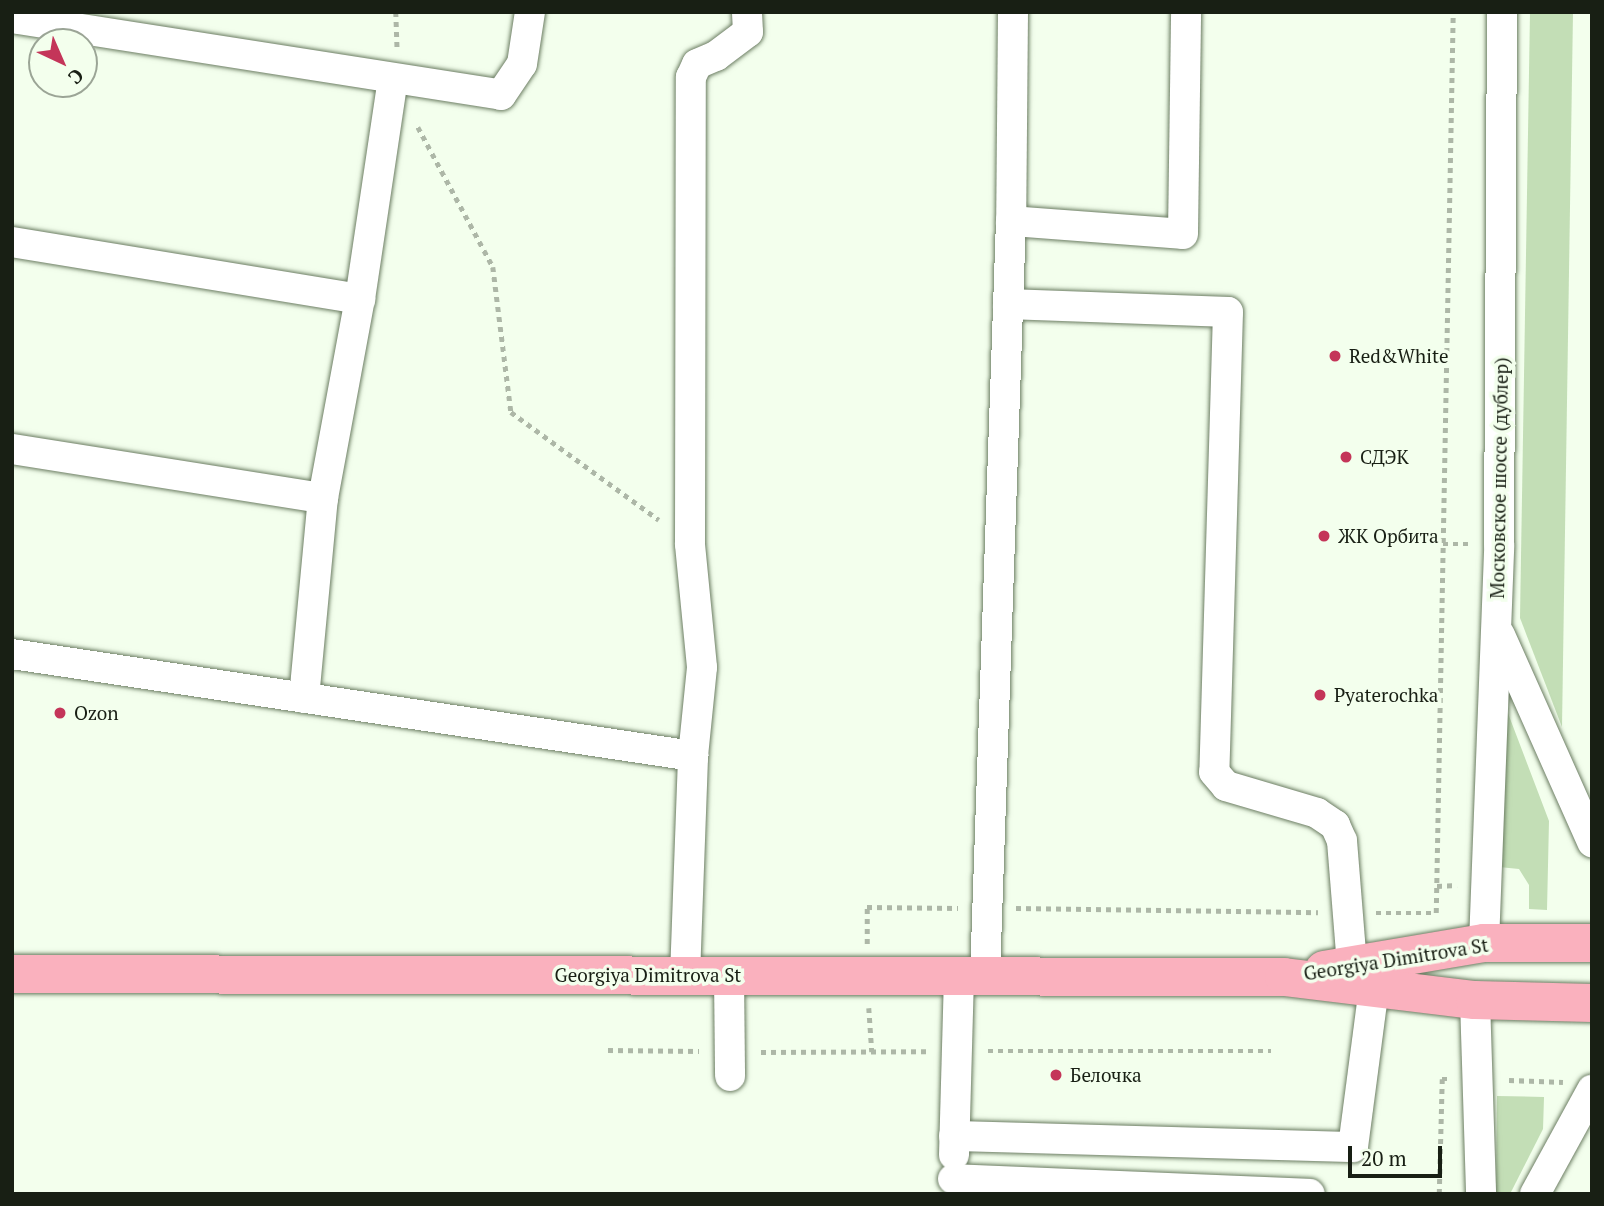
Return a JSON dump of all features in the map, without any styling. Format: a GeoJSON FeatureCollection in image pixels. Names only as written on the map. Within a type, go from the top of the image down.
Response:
{"type":"FeatureCollection","features":[{"type":"Feature","properties":{"kind":"main road","name":"Georgiya Dimitrova St"},"geometry":{"type":"LineString","coordinates":[[1363,977],[1484,943],[1592,943]]}},
{"type":"Feature","properties":{"kind":"main road","name":"Georgiya Dimitrova St"},"geometry":{"type":"LineString","coordinates":[[12,974],[1363,977],[1475,1000],[1592,1003]]}},
{"type":"Feature","properties":{"kind":"street"},"geometry":{"type":"LineString","coordinates":[[16,12],[18,19],[501,95],[522,64],[530,12]]}},
{"type":"Feature","properties":{"kind":"street"},"geometry":{"type":"LineString","coordinates":[[685,976],[693,756],[702,667],[690,544],[691,77],[696,64],[716,56],[748,32],[747,12]]}},
{"type":"Feature","properties":{"kind":"street"},"geometry":{"type":"LineString","coordinates":[[1013,12],[1011,221],[987,908],[972,976],[954,1136],[953,1186],[1310,1194]]}},
{"type":"Feature","properties":{"kind":"street"},"geometry":{"type":"LineString","coordinates":[[1011,221],[1183,234],[1185,12]]}},
{"type":"Feature","properties":{"kind":"street","name":"Московское шоссе (дублер)"},"geometry":{"type":"LineString","coordinates":[[1484,943],[1497,629],[1503,12]]}},
{"type":"Feature","properties":{"kind":"street"},"geometry":{"type":"LineString","coordinates":[[304,698],[323,498],[360,299],[393,79]]}},
{"type":"Feature","properties":{"kind":"street"},"geometry":{"type":"LineString","coordinates":[[12,242],[360,299]]}},
{"type":"Feature","properties":{"kind":"street"},"geometry":{"type":"LineString","coordinates":[[954,1136],[1353,1147],[1363,977],[1348,912],[1342,842],[1335,825],[1317,813],[1226,786],[1214,772],[1228,312],[1008,304]]}},
{"type":"Feature","properties":{"kind":"street"},"geometry":{"type":"LineString","coordinates":[[12,449],[323,498]]}},
{"type":"Feature","properties":{"kind":"street"},"geometry":{"type":"LineString","coordinates":[[1497,629],[1592,842]]}},
{"type":"Feature","properties":{"kind":"street"},"geometry":{"type":"LineString","coordinates":[[12,654],[693,756]]}},
{"type":"Feature","properties":{"kind":"street"},"geometry":{"type":"LineString","coordinates":[[729,975],[730,1076]]}},
{"type":"Feature","properties":{"kind":"street"},"geometry":{"type":"LineString","coordinates":[[1475,1000],[1481,1194]]}},
{"type":"Feature","properties":{"kind":"street"},"geometry":{"type":"LineString","coordinates":[[1535,1194],[1592,1090]]}},
{"type":"Feature","properties":{"kind":"path"},"geometry":{"type":"LineString","coordinates":[[873,1052],[867,976],[867,907],[1436,913],[1453,12]]}},
{"type":"Feature","properties":{"kind":"path"},"geometry":{"type":"LineString","coordinates":[[393,79],[493,267],[511,412],[690,544]]}},
{"type":"Feature","properties":{"kind":"path"},"geometry":{"type":"LineString","coordinates":[[1443,544],[1473,544]]}},
{"type":"Feature","properties":{"kind":"path"},"geometry":{"type":"LineString","coordinates":[[1437,886],[1463,884]]}},
{"type":"Feature","properties":{"kind":"path"},"geometry":{"type":"LineString","coordinates":[[1439,1194],[1442,1079],[1452,1079]]}},
{"type":"Feature","properties":{"kind":"path"},"geometry":{"type":"LineString","coordinates":[[1500,1079],[1538,1082]]}},
{"type":"Feature","properties":{"kind":"green space"},"geometry":{"type":"Polygon","coordinates":[[[1530,12],[1573,12],[1562,727],[1520,618],[1530,12]]]}},
{"type":"Feature","properties":{"kind":"green space"},"geometry":{"type":"Polygon","coordinates":[[[1506,708],[1549,821],[1547,910],[1529,909],[1529,885],[1519,869],[1499,867],[1506,708]]]}},
{"type":"Feature","properties":{"kind":"green space"},"geometry":{"type":"Polygon","coordinates":[[[1497,1096],[1544,1097],[1543,1129],[1510,1194],[1496,1194],[1497,1096]]]}},
{"type":"Feature","properties":{"kind":"place","name":"Red&White"},"geometry":{"type":"Point","coordinates":[1335,356]}},
{"type":"Feature","properties":{"kind":"place","name":"СДЭК"},"geometry":{"type":"Point","coordinates":[1346,457]}},
{"type":"Feature","properties":{"kind":"place","name":"ЖК Орбита"},"geometry":{"type":"Point","coordinates":[1324,536]}},
{"type":"Feature","properties":{"kind":"place","name":"Pyaterochka"},"geometry":{"type":"Point","coordinates":[1320,695]}},
{"type":"Feature","properties":{"kind":"place","name":"Ozon"},"geometry":{"type":"Point","coordinates":[60,713]}},
{"type":"Feature","properties":{"kind":"place","name":"Белочка"},"geometry":{"type":"Point","coordinates":[1056,1075]}}]}
